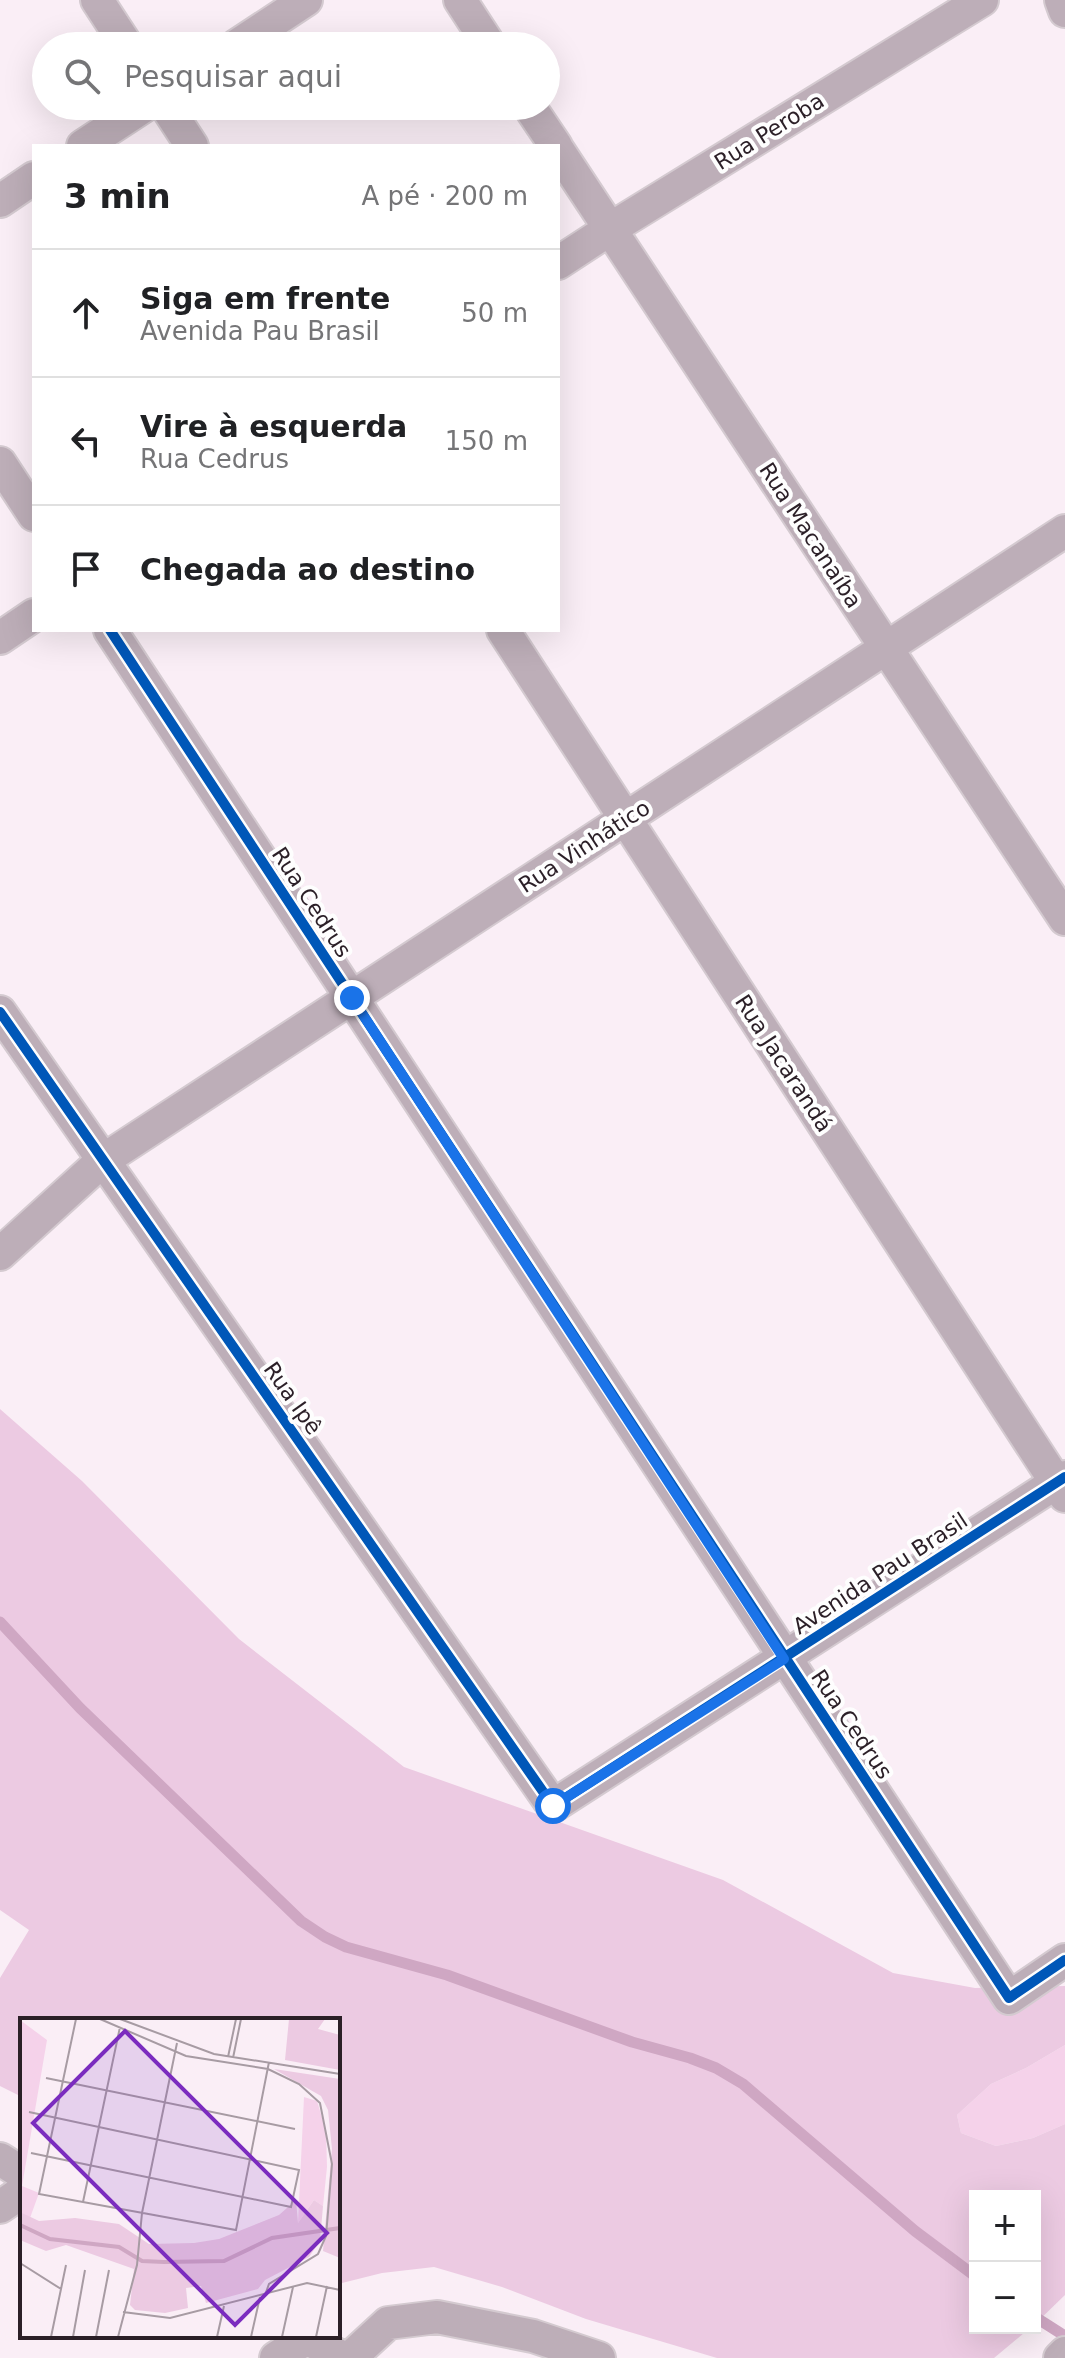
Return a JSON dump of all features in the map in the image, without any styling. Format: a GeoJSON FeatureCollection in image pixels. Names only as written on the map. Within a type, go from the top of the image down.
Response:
{"type":"FeatureCollection","features":[{"type":"Feature","properties":{"kind":"street"},"geometry":{"type":"LineString","coordinates":[[97,0],[118,32]]}},
{"type":"Feature","properties":{"kind":"street"},"geometry":{"type":"LineString","coordinates":[[257,32],[306,0]]}},
{"type":"Feature","properties":{"kind":"street"},"geometry":{"type":"LineString","coordinates":[[460,0],[481,32]]}},
{"type":"Feature","properties":{"kind":"street","name":"Rua Peroba"},"geometry":{"type":"LineString","coordinates":[[560,262],[982,0]]}},
{"type":"Feature","properties":{"kind":"street"},"geometry":{"type":"LineString","coordinates":[[1061,0],[1065,11]]}},
{"type":"Feature","properties":{"kind":"street"},"geometry":{"type":"LineString","coordinates":[[86,144],[123,120]]}},
{"type":"Feature","properties":{"kind":"street"},"geometry":{"type":"LineString","coordinates":[[175,120],[191,144]]}},
{"type":"Feature","properties":{"kind":"street","name":"Rua Macanaíba"},"geometry":{"type":"LineString","coordinates":[[538,120],[554,144]]}},
{"type":"Feature","properties":{"kind":"street","name":"Rua Macanaíba"},"geometry":{"type":"LineString","coordinates":[[560,153],[1065,919]]}},
{"type":"Feature","properties":{"kind":"street"},"geometry":{"type":"LineString","coordinates":[[0,201],[32,179]]}},
{"type":"Feature","properties":{"kind":"street"},"geometry":{"type":"LineString","coordinates":[[0,463],[32,512]]}},
{"type":"Feature","properties":{"kind":"street","name":"Rua Vinhático"},"geometry":{"type":"LineString","coordinates":[[0,1254],[102,1161],[1065,531]]}},
{"type":"Feature","properties":{"kind":"street"},"geometry":{"type":"LineString","coordinates":[[0,638],[32,616]]}},
{"type":"Feature","properties":{"kind":"street","name":"Rua Cedrus"},"geometry":{"type":"LineString","coordinates":[[111,632],[1009,1998],[1065,1960]]}},
{"type":"Feature","properties":{"kind":"street","name":"Rua Jacarandá"},"geometry":{"type":"LineString","coordinates":[[504,632],[1062,1485]]}},
{"type":"Feature","properties":{"kind":"street","name":"Rua Ipê"},"geometry":{"type":"LineString","coordinates":[[0,1012],[553,1806]]}},
{"type":"Feature","properties":{"kind":"street","name":"Avenida Pau Brasil"},"geometry":{"type":"LineString","coordinates":[[553,1806],[1062,1485]]}},
{"type":"Feature","properties":{"kind":"street"},"geometry":{"type":"LineString","coordinates":[[0,2159],[20,2172]]}},
{"type":"Feature","properties":{"kind":"street"},"geometry":{"type":"LineString","coordinates":[[0,2207],[20,2193]]}},
{"type":"Feature","properties":{"kind":"street"},"geometry":{"type":"LineString","coordinates":[[350,2358],[388,2323],[437,2317],[533,2336],[599,2358]]}},
{"type":"Feature","properties":{"kind":"street"},"geometry":{"type":"LineString","coordinates":[[276,2358],[304,2338]]}},
{"type":"Feature","properties":{"kind":"street"},"geometry":{"type":"LineString","coordinates":[[307,2338],[343,2358]]}},
{"type":"Feature","properties":{"kind":"street"},"geometry":{"type":"LineString","coordinates":[[1060,2358],[1065,2353]]}},
{"type":"Feature","properties":{"kind":"shaded area"},"geometry":{"type":"Polygon","coordinates":[[[0,1409],[82,1481],[239,1639],[404,1767],[723,1880],[893,1973],[975,1988],[1065,1986],[1065,2045],[991,2084],[957,2115],[961,2133],[996,2146],[1033,2138],[1065,2124],[1065,2295],[1041,2318],[1041,2190],[969,2190],[969,2334],[1023,2334],[994,2358],[717,2358],[586,2319],[502,2287],[434,2267],[382,2273],[342,2283],[340,2018],[20,2018],[20,2096],[0,2086],[0,1978],[29,1930],[0,1910],[0,1409]]]}},
{"type":"Feature","properties":{"kind":"shaded area"},"geometry":{"type":"Polygon","coordinates":[[[1065,2045],[1065,2124],[1033,2138],[996,2146],[961,2133],[957,2115],[991,2084],[1065,2045]]]}},
{"type":"Feature","properties":{"kind":"waterway"},"geometry":{"type":"LineString","coordinates":[[0,1622],[80,1708],[301,1921],[346,1947],[447,1975],[632,2042],[716,2068],[743,2084],[915,2231],[969,2272]]}},
{"type":"Feature","properties":{"kind":"waterway"},"geometry":{"type":"LineString","coordinates":[[1041,2321],[1065,2336]]}},
{"type":"Feature","properties":{"kind":"cycle path"},"geometry":{"type":"LineString","coordinates":[[111,632],[1009,1998],[1065,1960]]}},
{"type":"Feature","properties":{"kind":"cycle path"},"geometry":{"type":"LineString","coordinates":[[0,1012],[553,1806],[1065,1477]]}},
{"type":"Feature","properties":{"kind":"route"},"geometry":{"type":"LineString","coordinates":[[352,998],[784,1659],[553,1806]]}}]}
